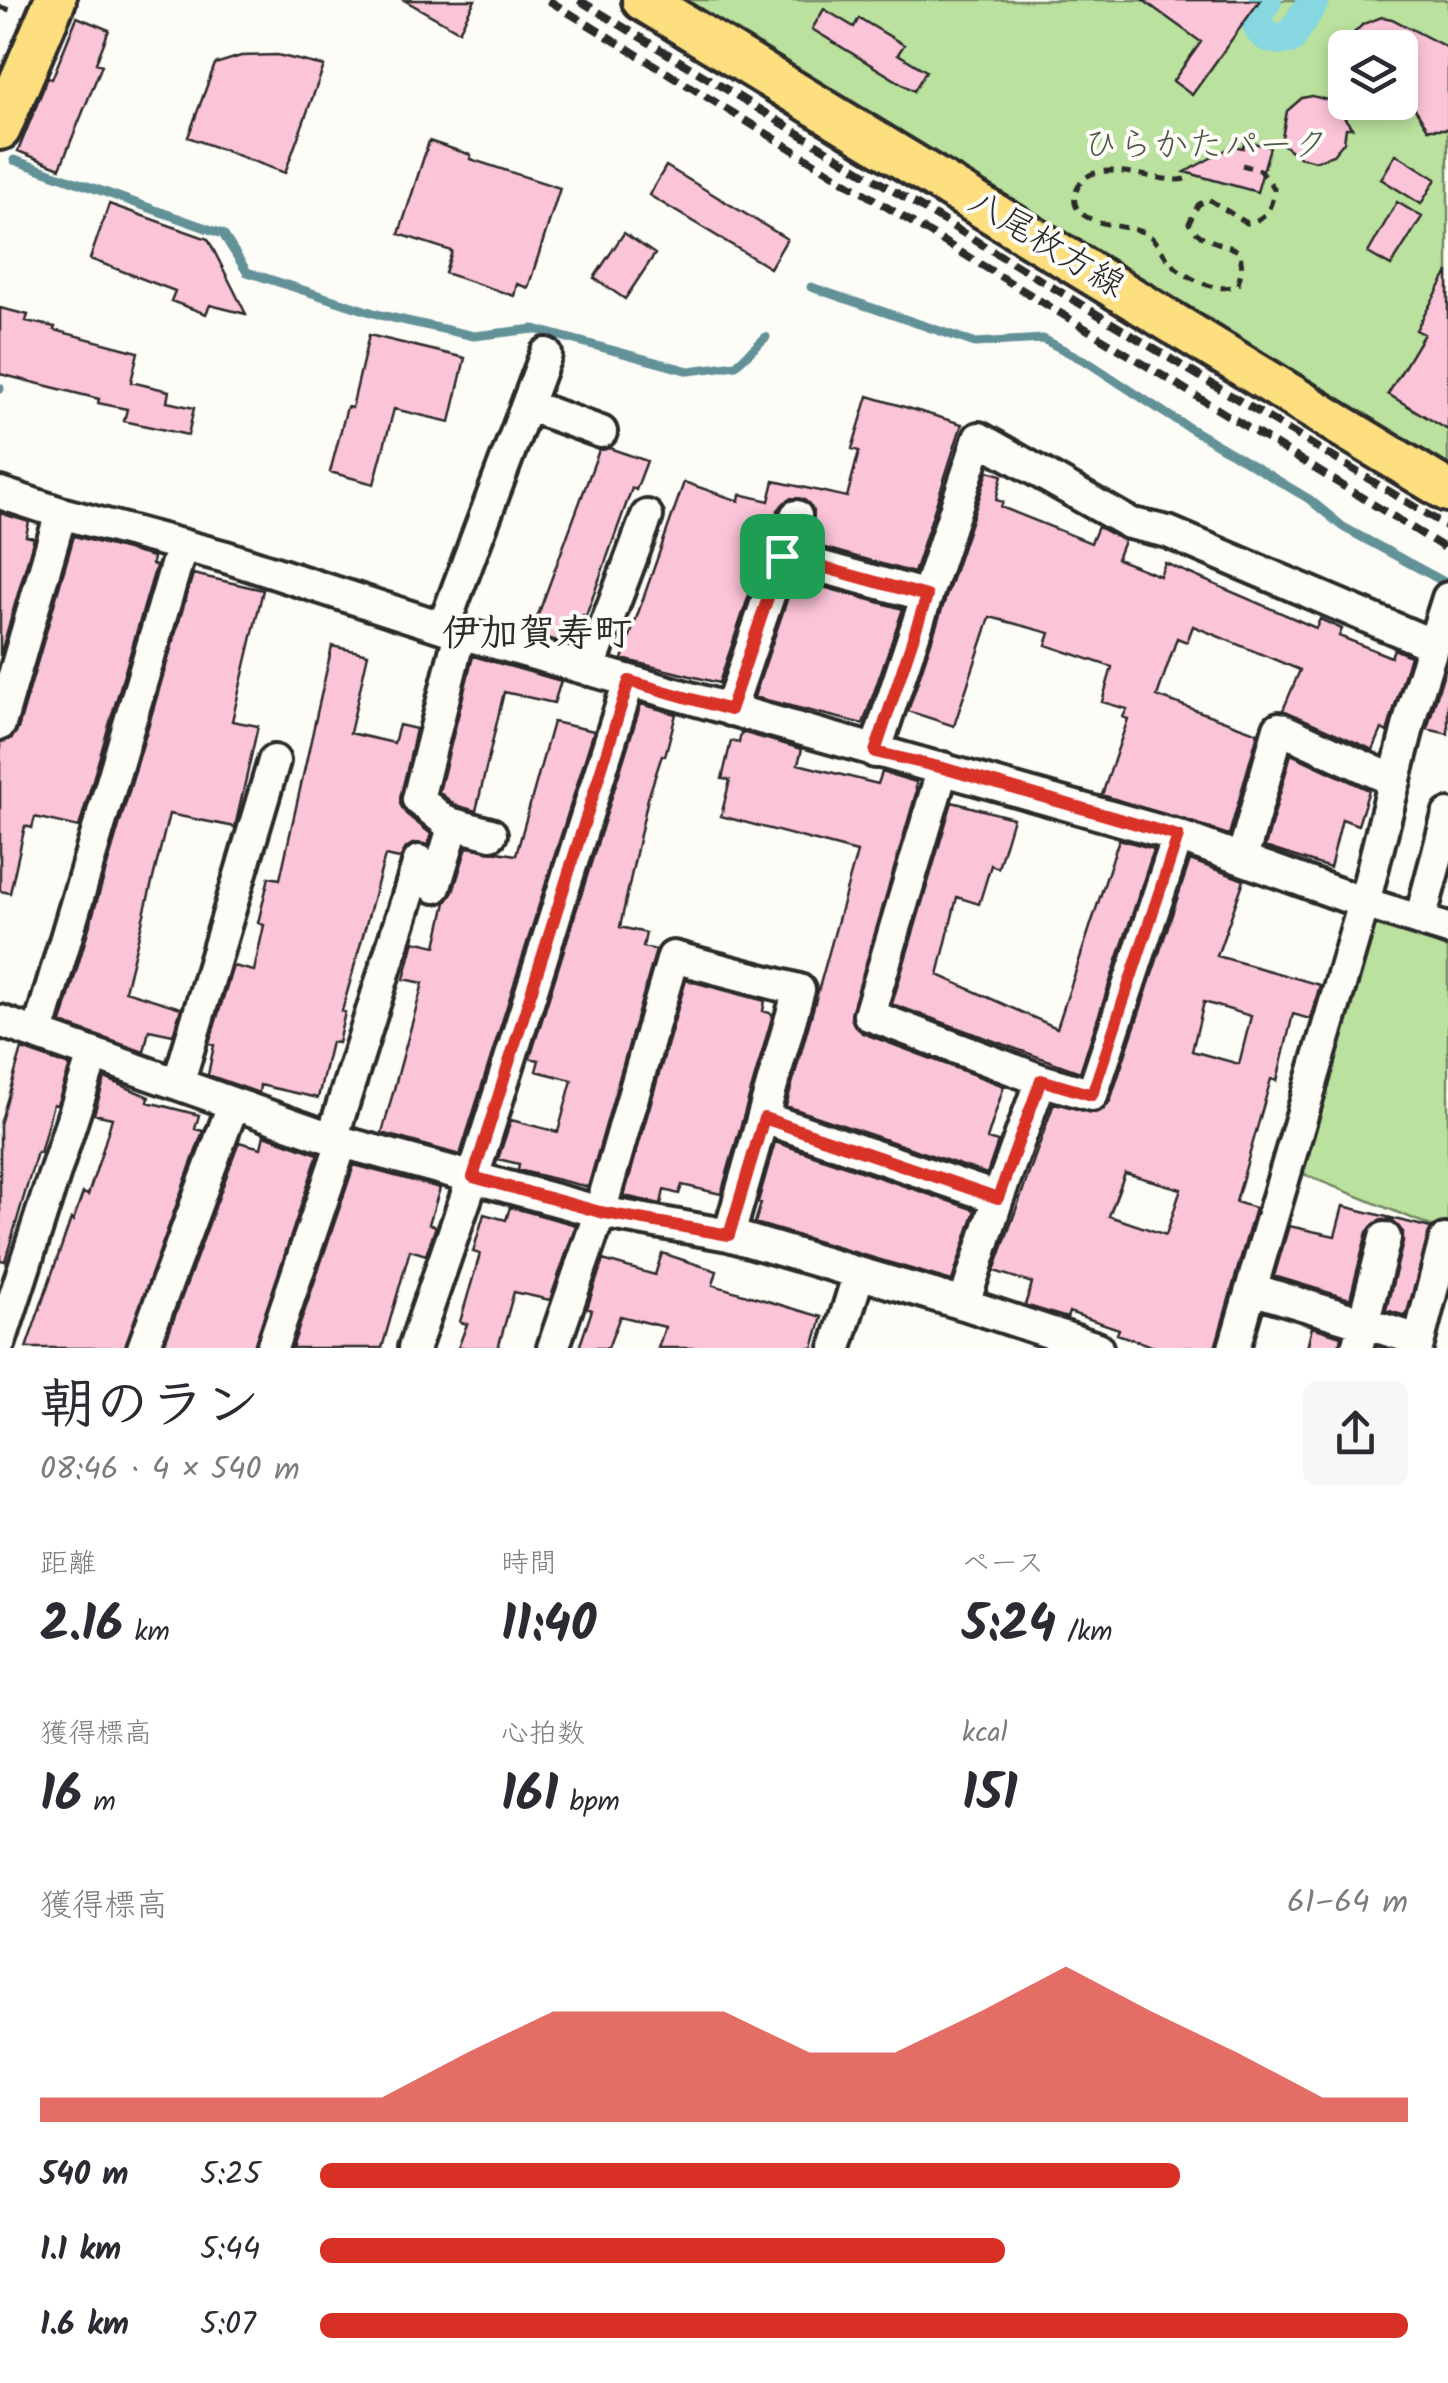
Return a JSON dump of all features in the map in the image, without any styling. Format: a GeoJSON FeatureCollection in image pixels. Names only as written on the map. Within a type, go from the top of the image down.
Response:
{"type":"FeatureCollection","features":[{"type":"Feature","properties":{"kind":"main road"},"geometry":{"type":"LineString","coordinates":[[0,129],[54,0]]}},
{"type":"Feature","properties":{"kind":"main road","name":"八尾枚方線"},"geometry":{"type":"LineString","coordinates":[[643,0],[1448,490]]}},
{"type":"Feature","properties":{"kind":"street"},"geometry":{"type":"LineString","coordinates":[[491,834],[446,822],[418,800],[452,629],[546,354]]}},
{"type":"Feature","properties":{"kind":"street"},"geometry":{"type":"LineString","coordinates":[[527,405],[601,432]]}},
{"type":"Feature","properties":{"kind":"street"},"geometry":{"type":"LineString","coordinates":[[875,752],[979,438],[1129,524],[1168,532],[1433,645]]}},
{"type":"Feature","properties":{"kind":"street"},"geometry":{"type":"LineString","coordinates":[[0,492],[590,670],[1178,836],[1364,904],[1434,924],[1448,814]]}},
{"type":"Feature","properties":{"kind":"street"},"geometry":{"type":"LineString","coordinates":[[0,724],[61,513]]}},
{"type":"Feature","properties":{"kind":"street"},"geometry":{"type":"LineString","coordinates":[[590,670],[647,516]]}},
{"type":"Feature","properties":{"kind":"street"},"geometry":{"type":"LineString","coordinates":[[730,710],[796,516]]}},
{"type":"Feature","properties":{"kind":"street"},"geometry":{"type":"LineString","coordinates":[[38,1033],[182,545]]}},
{"type":"Feature","properties":{"kind":"street"},"geometry":{"type":"LineString","coordinates":[[782,556],[927,596]]}},
{"type":"Feature","properties":{"kind":"street"},"geometry":{"type":"LineString","coordinates":[[1234,1348],[1364,904],[1448,598]]}},
{"type":"Feature","properties":{"kind":"street"},"geometry":{"type":"LineString","coordinates":[[414,1348],[473,1177],[629,681]]}},
{"type":"Feature","properties":{"kind":"street"},"geometry":{"type":"LineString","coordinates":[[1242,859],[1278,728],[1395,780]]}},
{"type":"Feature","properties":{"kind":"street"},"geometry":{"type":"LineString","coordinates":[[178,1084],[274,761]]}},
{"type":"Feature","properties":{"kind":"street"},"geometry":{"type":"LineString","coordinates":[[943,768],[869,1015],[1041,1080],[1092,1095],[1178,836]]}},
{"type":"Feature","properties":{"kind":"street"},"geometry":{"type":"LineString","coordinates":[[272,1348],[427,874],[454,824]]}},
{"type":"Feature","properties":{"kind":"street"},"geometry":{"type":"LineString","coordinates":[[553,1348],[600,1212],[673,957],[799,990],[729,1235]]}},
{"type":"Feature","properties":{"kind":"street"},"geometry":{"type":"LineString","coordinates":[[0,1021],[337,1141],[600,1212],[729,1235],[964,1304],[1096,1348]]}},
{"type":"Feature","properties":{"kind":"street"},"geometry":{"type":"LineString","coordinates":[[0,1342],[93,1055]]}},
{"type":"Feature","properties":{"kind":"street"},"geometry":{"type":"LineString","coordinates":[[964,1304],[1041,1080]]}},
{"type":"Feature","properties":{"kind":"street"},"geometry":{"type":"LineString","coordinates":[[143,1348],[233,1105]]}},
{"type":"Feature","properties":{"kind":"street"},"geometry":{"type":"LineString","coordinates":[[764,1118],[998,1198]]}},
{"type":"Feature","properties":{"kind":"street"},"geometry":{"type":"LineString","coordinates":[[1361,1336],[1386,1238]]}},
{"type":"Feature","properties":{"kind":"street"},"geometry":{"type":"LineString","coordinates":[[1252,1289],[1361,1336],[1418,1344],[1446,1240]]}},
{"type":"Feature","properties":{"kind":"street"},"geometry":{"type":"LineString","coordinates":[[836,1348],[858,1273]]}},
{"type":"Feature","properties":{"kind":"path"},"geometry":{"type":"LineString","coordinates":[[1185,179],[1173,182],[1138,172],[1097,174],[1085,178],[1078,187],[1077,208],[1111,226],[1142,231],[1174,266],[1217,289],[1229,290],[1238,284],[1242,269],[1240,252],[1227,244],[1204,240],[1189,223],[1198,205],[1208,199],[1247,224],[1258,221],[1268,211],[1274,188],[1260,170],[1242,165]]}},
{"type":"Feature","properties":{"kind":"green space","name":"ひらかたパーク"},"geometry":{"type":"Polygon","coordinates":[[[684,0],[1448,0],[1448,467],[684,0]]]}},
{"type":"Feature","properties":{"kind":"green space"},"geometry":{"type":"Polygon","coordinates":[[[1376,918],[1448,949],[1448,1233],[1303,1174],[1331,1056],[1376,918]]]}},
{"type":"Feature","properties":{"kind":"building"},"geometry":{"type":"Polygon","coordinates":[[[404,0],[475,0],[459,31],[404,0]]]}},
{"type":"Feature","properties":{"kind":"building"},"geometry":{"type":"Polygon","coordinates":[[[1143,0],[1260,0],[1192,95],[1173,81],[1201,42],[1143,0]]]}},
{"type":"Feature","properties":{"kind":"building"},"geometry":{"type":"Polygon","coordinates":[[[824,9],[854,27],[859,18],[904,45],[898,54],[926,71],[914,91],[812,29],[824,9]]]}},
{"type":"Feature","properties":{"kind":"building"},"geometry":{"type":"Polygon","coordinates":[[[77,17],[109,30],[96,63],[102,65],[60,168],[18,151],[77,17]]]}},
{"type":"Feature","properties":{"kind":"building"},"geometry":{"type":"Polygon","coordinates":[[[1382,17],[1413,30],[1357,30],[1382,17]]]}},
{"type":"Feature","properties":{"kind":"building"},"geometry":{"type":"Polygon","coordinates":[[[1418,32],[1448,48],[1448,129],[1428,129],[1418,113],[1418,32]]]}},
{"type":"Feature","properties":{"kind":"building"},"geometry":{"type":"Polygon","coordinates":[[[277,55],[324,66],[285,173],[188,137],[215,64],[241,56],[277,55]]]}},
{"type":"Feature","properties":{"kind":"building"},"geometry":{"type":"Polygon","coordinates":[[[1302,98],[1328,100],[1328,120],[1346,120],[1352,128],[1346,128],[1344,142],[1333,155],[1316,161],[1299,157],[1281,143],[1287,111],[1302,98]]]}},
{"type":"Feature","properties":{"kind":"building"},"geometry":{"type":"Polygon","coordinates":[[[429,141],[471,155],[470,159],[560,188],[528,288],[517,284],[514,296],[445,273],[452,251],[399,234],[429,141]]]}},
{"type":"Feature","properties":{"kind":"building"},"geometry":{"type":"Polygon","coordinates":[[[1245,141],[1270,147],[1257,192],[1185,172],[1233,146],[1243,148],[1245,141]]]}},
{"type":"Feature","properties":{"kind":"building"},"geometry":{"type":"Polygon","coordinates":[[[1396,154],[1436,179],[1421,204],[1381,179],[1396,154]]]}},
{"type":"Feature","properties":{"kind":"building"},"geometry":{"type":"Polygon","coordinates":[[[666,166],[787,239],[770,268],[649,195],[666,166]]]}},
{"type":"Feature","properties":{"kind":"building"},"geometry":{"type":"Polygon","coordinates":[[[1397,202],[1422,217],[1391,266],[1368,253],[1397,202]]]}},
{"type":"Feature","properties":{"kind":"building"},"geometry":{"type":"Polygon","coordinates":[[[109,204],[208,239],[246,314],[210,305],[206,314],[171,301],[175,291],[90,259],[109,204]]]}},
{"type":"Feature","properties":{"kind":"building"},"geometry":{"type":"Polygon","coordinates":[[[624,233],[655,254],[625,299],[594,278],[624,233]]]}},
{"type":"Feature","properties":{"kind":"building"},"geometry":{"type":"Polygon","coordinates":[[[1448,272],[1448,430],[1388,394],[1424,334],[1416,330],[1448,272]]]}},
{"type":"Feature","properties":{"kind":"building"},"geometry":{"type":"Polygon","coordinates":[[[0,308],[28,315],[26,321],[55,327],[54,330],[138,352],[131,382],[169,391],[167,402],[194,408],[188,435],[124,421],[127,409],[98,403],[99,399],[0,374],[0,308]]]}},
{"type":"Feature","properties":{"kind":"building"},"geometry":{"type":"Polygon","coordinates":[[[369,335],[465,358],[450,422],[394,409],[374,484],[330,472],[347,407],[352,408],[369,335]]]}},
{"type":"Feature","properties":{"kind":"building"},"geometry":{"type":"Polygon","coordinates":[[[868,396],[962,424],[914,573],[807,543],[814,511],[803,499],[791,498],[778,510],[719,683],[622,659],[684,482],[739,501],[740,494],[769,501],[774,481],[847,497],[859,451],[852,449],[868,396]]]}},
{"type":"Feature","properties":{"kind":"building"},"geometry":{"type":"Polygon","coordinates":[[[609,448],[647,461],[636,490],[632,488],[586,616],[583,615],[573,645],[531,634],[599,450],[609,448]]]}},
{"type":"Feature","properties":{"kind":"building"},"geometry":{"type":"Polygon","coordinates":[[[988,471],[1002,475],[996,500],[1003,502],[1001,507],[1091,543],[1098,527],[1124,541],[1117,559],[1160,576],[1165,563],[1316,628],[1320,619],[1342,629],[1339,636],[1391,657],[1394,649],[1410,656],[1387,732],[1382,729],[1373,750],[1283,710],[1300,670],[1193,626],[1187,642],[1177,638],[1157,696],[1258,733],[1229,835],[1102,795],[1128,719],[1123,717],[1127,709],[1102,702],[1112,667],[1046,645],[1050,633],[990,617],[954,726],[908,711],[988,471]]]}},
{"type":"Feature","properties":{"kind":"building"},"geometry":{"type":"Polygon","coordinates":[[[0,513],[29,522],[26,536],[34,538],[0,656],[0,513]]]}},
{"type":"Feature","properties":{"kind":"building"},"geometry":{"type":"Polygon","coordinates":[[[74,536],[153,557],[152,564],[156,566],[79,827],[35,817],[32,828],[25,826],[10,893],[0,891],[0,742],[12,738],[18,729],[74,536]]]}},
{"type":"Feature","properties":{"kind":"building"},"geometry":{"type":"Polygon","coordinates":[[[193,574],[263,590],[232,721],[258,726],[235,827],[169,814],[125,991],[181,1008],[173,1035],[149,1030],[144,1052],[61,1023],[193,574]]]}},
{"type":"Feature","properties":{"kind":"building"},"geometry":{"type":"Polygon","coordinates":[[[794,579],[903,609],[863,724],[754,697],[794,579]]]}},
{"type":"Feature","properties":{"kind":"building"},"geometry":{"type":"Polygon","coordinates":[[[332,646],[368,654],[350,733],[394,743],[399,725],[416,729],[400,804],[406,814],[431,834],[428,845],[414,843],[400,859],[385,856],[342,1011],[345,1012],[338,1043],[331,1042],[318,1098],[260,1085],[259,1093],[208,1075],[214,1045],[209,1044],[233,966],[254,971],[264,925],[258,923],[269,877],[280,879],[332,646]]]}},
{"type":"Feature","properties":{"kind":"building"},"geometry":{"type":"Polygon","coordinates":[[[473,656],[561,681],[554,703],[504,692],[476,811],[455,805],[439,792],[473,656]]]}},
{"type":"Feature","properties":{"kind":"building"},"geometry":{"type":"Polygon","coordinates":[[[1445,669],[1448,670],[1448,734],[1427,729],[1445,669]]]}},
{"type":"Feature","properties":{"kind":"building"},"geometry":{"type":"Polygon","coordinates":[[[641,704],[676,714],[648,798],[620,927],[646,933],[643,947],[656,950],[588,1187],[518,1170],[519,1164],[498,1159],[511,1120],[558,1132],[572,1080],[536,1071],[539,1060],[530,1058],[641,704]]]}},
{"type":"Feature","properties":{"kind":"building"},"geometry":{"type":"Polygon","coordinates":[[[553,722],[594,731],[460,1155],[382,1133],[423,983],[404,979],[414,941],[436,946],[446,902],[467,847],[516,855],[553,722]]]}},
{"type":"Feature","properties":{"kind":"building"},"geometry":{"type":"Polygon","coordinates":[[[741,732],[802,749],[798,764],[878,784],[882,772],[916,782],[851,1018],[862,1033],[1004,1086],[987,1139],[998,1142],[987,1174],[786,1106],[857,852],[721,816],[730,780],[722,779],[731,741],[739,743],[741,732]]]}},
{"type":"Feature","properties":{"kind":"building"},"geometry":{"type":"Polygon","coordinates":[[[1291,754],[1369,790],[1358,825],[1342,819],[1330,868],[1265,847],[1291,754]]]}},
{"type":"Feature","properties":{"kind":"building"},"geometry":{"type":"Polygon","coordinates":[[[952,802],[1013,818],[998,868],[991,865],[979,904],[957,897],[938,975],[1057,1028],[1119,839],[1154,849],[1080,1072],[892,1004],[952,802]]]}},
{"type":"Feature","properties":{"kind":"building"},"geometry":{"type":"Polygon","coordinates":[[[1190,860],[1244,880],[1217,956],[1320,985],[1310,1019],[1293,1014],[1277,1081],[1271,1079],[1236,1202],[1255,1208],[1215,1348],[1157,1348],[1117,1334],[1119,1329],[1069,1312],[1067,1318],[1025,1305],[1032,1283],[994,1271],[1054,1103],[1095,1113],[1110,1101],[1190,860]],[[1204,1002],[1192,1051],[1239,1064],[1251,1016],[1204,1002]],[[1125,1173],[1109,1216],[1166,1235],[1181,1189],[1125,1173]]]}},
{"type":"Feature","properties":{"kind":"building"},"geometry":{"type":"Polygon","coordinates":[[[686,980],[765,1001],[763,1011],[773,1014],[721,1194],[682,1185],[679,1194],[664,1190],[661,1204],[624,1196],[686,980]]]}},
{"type":"Feature","properties":{"kind":"building"},"geometry":{"type":"Polygon","coordinates":[[[22,1049],[70,1066],[57,1105],[53,1104],[40,1153],[37,1152],[5,1261],[0,1260],[0,1124],[22,1049]]]}},
{"type":"Feature","properties":{"kind":"building"},"geometry":{"type":"Polygon","coordinates":[[[105,1078],[149,1097],[148,1102],[199,1115],[195,1129],[203,1131],[125,1348],[26,1348],[71,1219],[83,1193],[88,1195],[112,1118],[94,1114],[105,1078]]]}},
{"type":"Feature","properties":{"kind":"building"},"geometry":{"type":"Polygon","coordinates":[[[264,1135],[318,1154],[254,1348],[163,1348],[239,1142],[261,1148],[264,1135]]]}},
{"type":"Feature","properties":{"kind":"building"},"geometry":{"type":"Polygon","coordinates":[[[775,1142],[975,1210],[952,1281],[755,1223],[775,1142]]]}},
{"type":"Feature","properties":{"kind":"building"},"geometry":{"type":"Polygon","coordinates":[[[354,1165],[440,1188],[429,1224],[436,1226],[426,1255],[410,1250],[382,1348],[292,1348],[354,1165]]]}},
{"type":"Feature","properties":{"kind":"building"},"geometry":{"type":"Polygon","coordinates":[[[1343,1206],[1431,1228],[1406,1316],[1386,1310],[1403,1242],[1403,1232],[1391,1220],[1379,1220],[1367,1232],[1350,1299],[1274,1276],[1289,1226],[1335,1236],[1343,1206]]]}},
{"type":"Feature","properties":{"kind":"building"},"geometry":{"type":"Polygon","coordinates":[[[510,1207],[576,1225],[550,1300],[514,1292],[498,1348],[458,1348],[467,1324],[460,1322],[480,1254],[473,1252],[484,1214],[506,1220],[510,1207]]]}},
{"type":"Feature","properties":{"kind":"building"},"geometry":{"type":"Polygon","coordinates":[[[662,1253],[717,1271],[713,1285],[822,1317],[813,1348],[658,1348],[665,1327],[620,1316],[608,1348],[579,1348],[603,1260],[655,1275],[662,1253]]]}},
{"type":"Feature","properties":{"kind":"building"},"geometry":{"type":"Polygon","coordinates":[[[1312,1327],[1341,1336],[1339,1348],[1307,1348],[1312,1327]]]}},
{"type":"Feature","properties":{"kind":"waterway"},"geometry":{"type":"LineString","coordinates":[[1266,0],[1256,16],[1260,28],[1271,38],[1283,39],[1290,38],[1314,0]]}},
{"type":"Feature","properties":{"kind":"waterway"},"geometry":{"type":"LineString","coordinates":[[14,160],[223,234],[247,272],[380,315],[474,336],[534,329],[689,371],[736,365],[766,337]]}},
{"type":"Feature","properties":{"kind":"waterway"},"geometry":{"type":"LineString","coordinates":[[811,287],[975,343],[1043,339],[1089,363],[1309,499],[1343,527],[1448,584]]}},
{"type":"Feature","properties":{"kind":"railway"},"geometry":{"type":"LineString","coordinates":[[548,0],[1448,550]]}},
{"type":"Feature","properties":{"kind":"railway"},"geometry":{"type":"LineString","coordinates":[[579,0],[1448,527]]}},
{"type":"Feature","properties":{"kind":"district","name":"伊加賀寿町"},"geometry":{"type":"Point","coordinates":[537,635]}},
{"type":"Feature","properties":{"kind":"route"},"geometry":{"type":"LineString","coordinates":[[782,556],[927,596],[875,752],[1178,836],[1092,1095],[1041,1080],[998,1198],[764,1118],[729,1235],[600,1212],[473,1177],[629,681],[730,710],[782,556]]}}]}
